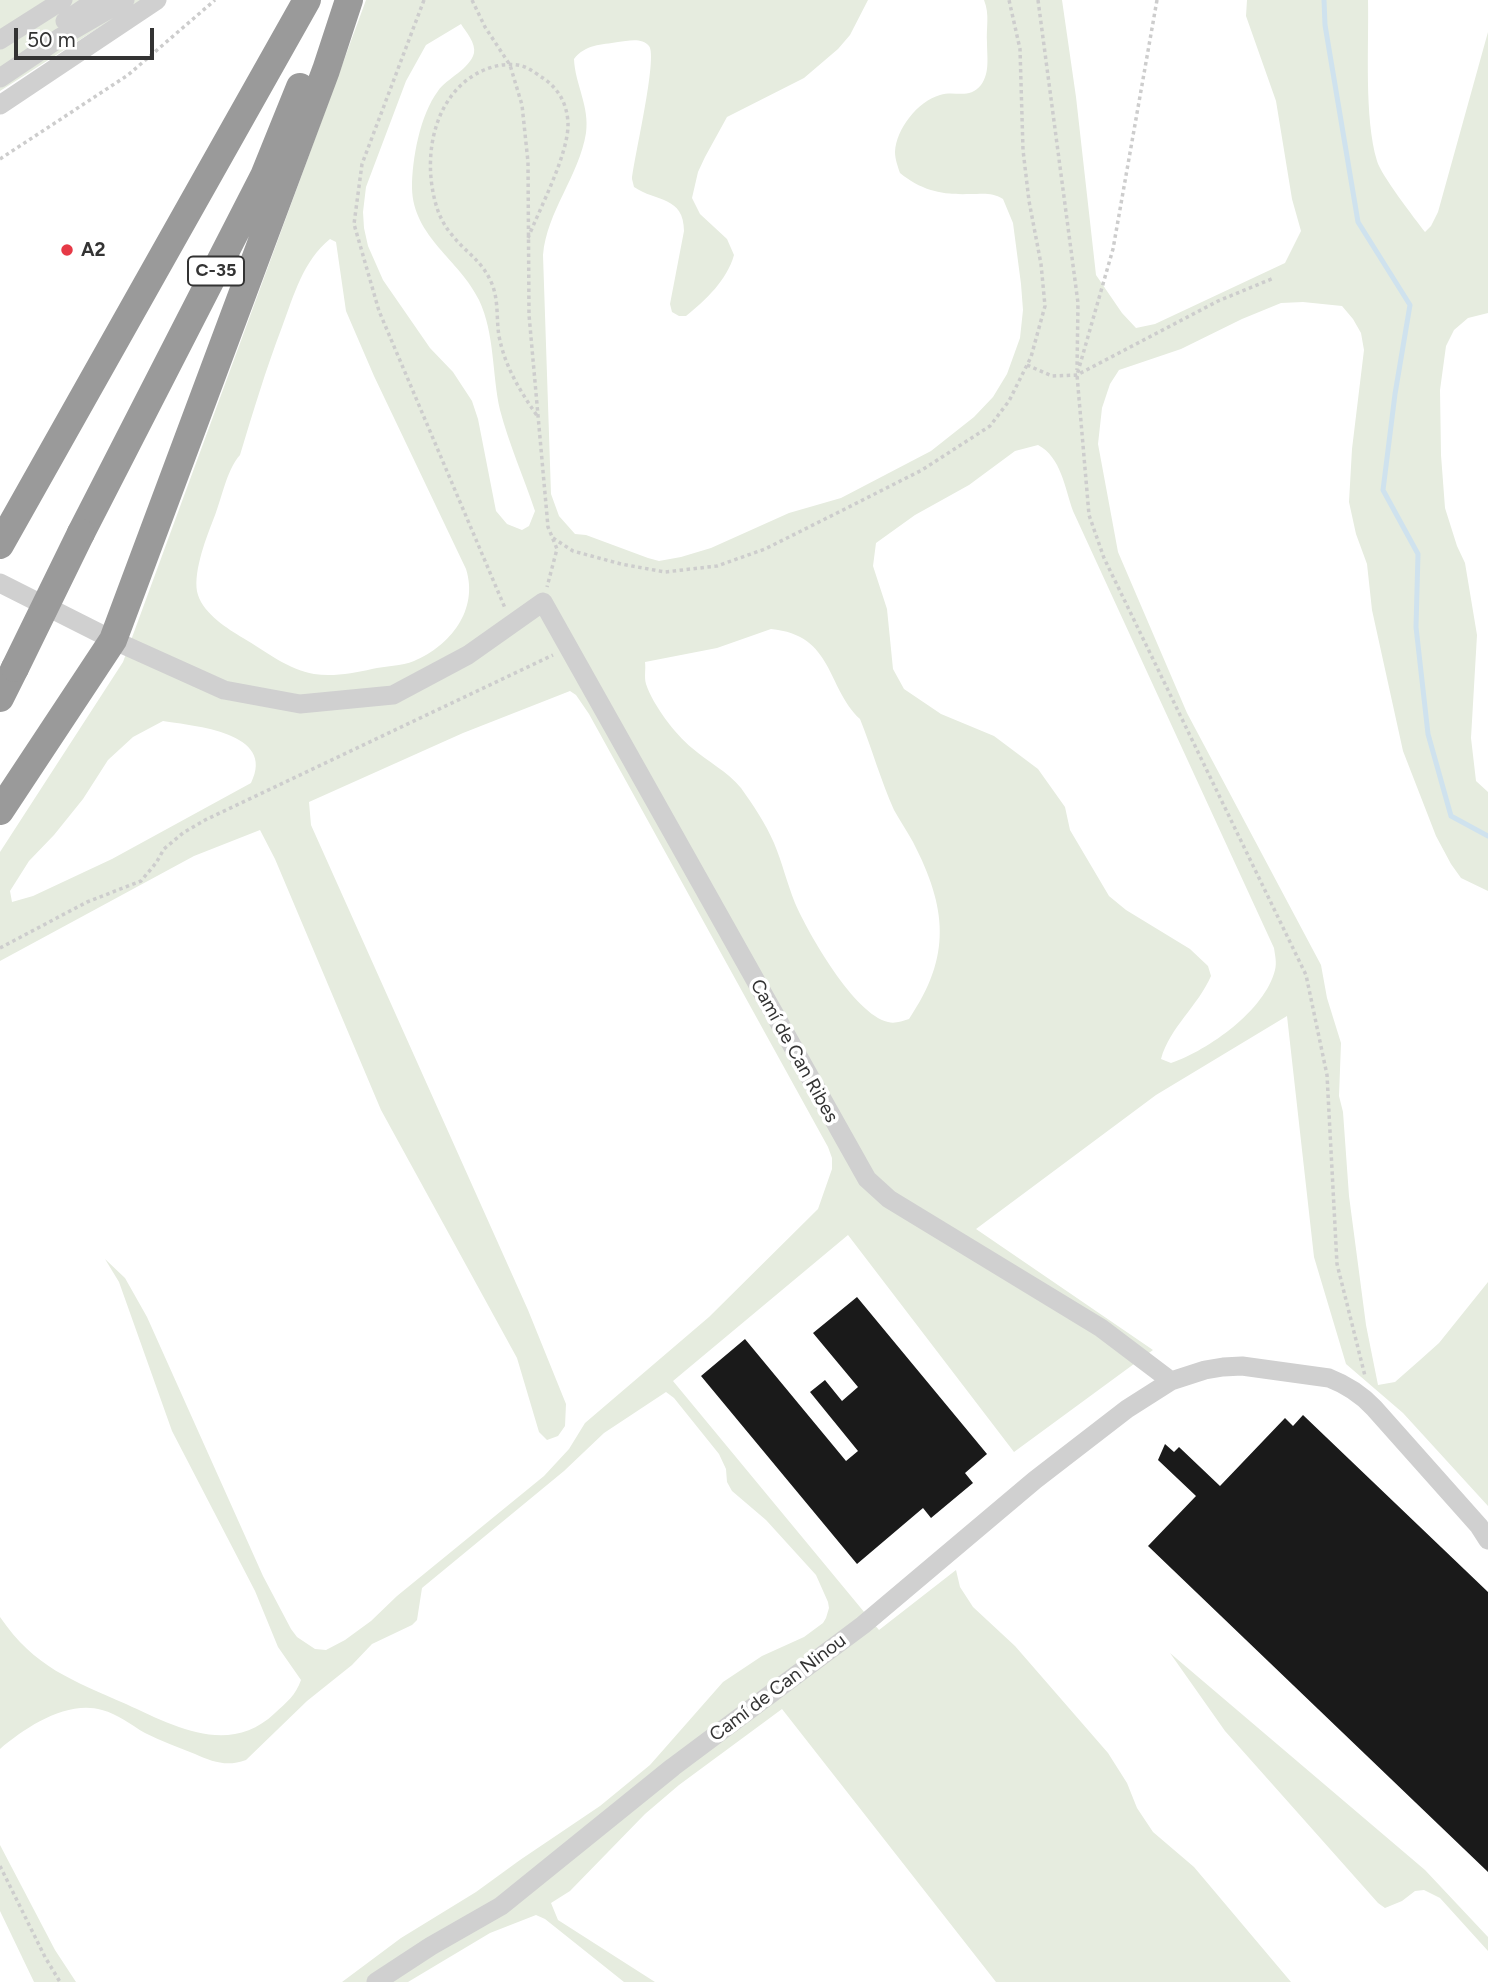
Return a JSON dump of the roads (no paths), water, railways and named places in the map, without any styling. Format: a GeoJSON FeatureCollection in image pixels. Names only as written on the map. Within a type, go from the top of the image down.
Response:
{"type":"FeatureCollection","features":[{"type":"Feature","properties":{"kind":"highway"},"geometry":{"type":"LineString","coordinates":[[0,545],[10,517],[307,0]]}},
{"type":"Feature","properties":{"kind":"highway","name":"C-35"},"geometry":{"type":"LineString","coordinates":[[0,698],[81,533],[264,176],[313,55],[331,0]]}},
{"type":"Feature","properties":{"kind":"highway"},"geometry":{"type":"LineString","coordinates":[[0,811],[113,640],[326,70],[349,0]]}},
{"type":"Feature","properties":{"kind":"street"},"geometry":{"type":"LineString","coordinates":[[0,40],[63,0]]}},
{"type":"Feature","properties":{"kind":"street"},"geometry":{"type":"LineString","coordinates":[[0,66],[96,0]]}},
{"type":"Feature","properties":{"kind":"street"},"geometry":{"type":"LineString","coordinates":[[0,78],[61,37],[125,0]]}},
{"type":"Feature","properties":{"kind":"street"},"geometry":{"type":"LineString","coordinates":[[0,105],[157,0]]}},
{"type":"Feature","properties":{"kind":"street"},"geometry":{"type":"LineString","coordinates":[[0,583],[113,640]]}},
{"type":"Feature","properties":{"kind":"street","name":"Camí de Can Ribes"},"geometry":{"type":"LineString","coordinates":[[113,640],[224,690],[300,704],[393,695],[468,655],[543,602],[867,1179],[889,1199],[1101,1328],[1171,1381]]}},
{"type":"Feature","properties":{"kind":"street","name":"Camí de Can Ninou"},"geometry":{"type":"LineString","coordinates":[[376,1982],[501,1906],[673,1767],[863,1625],[1035,1480],[1127,1409],[1171,1381],[1205,1370],[1241,1366],[1329,1378],[1354,1390],[1374,1408],[1479,1526],[1488,1540]]}},
{"type":"Feature","properties":{"kind":"waterway"},"geometry":{"type":"LineString","coordinates":[[1324,0],[1325,25],[1358,222],[1410,305],[1383,490],[1418,554],[1416,627],[1428,734],[1451,816],[1488,836]]}},
{"type":"Feature","properties":{"kind":"place","name":"A2"},"geometry":{"type":"Point","coordinates":[67,250]}}]}
